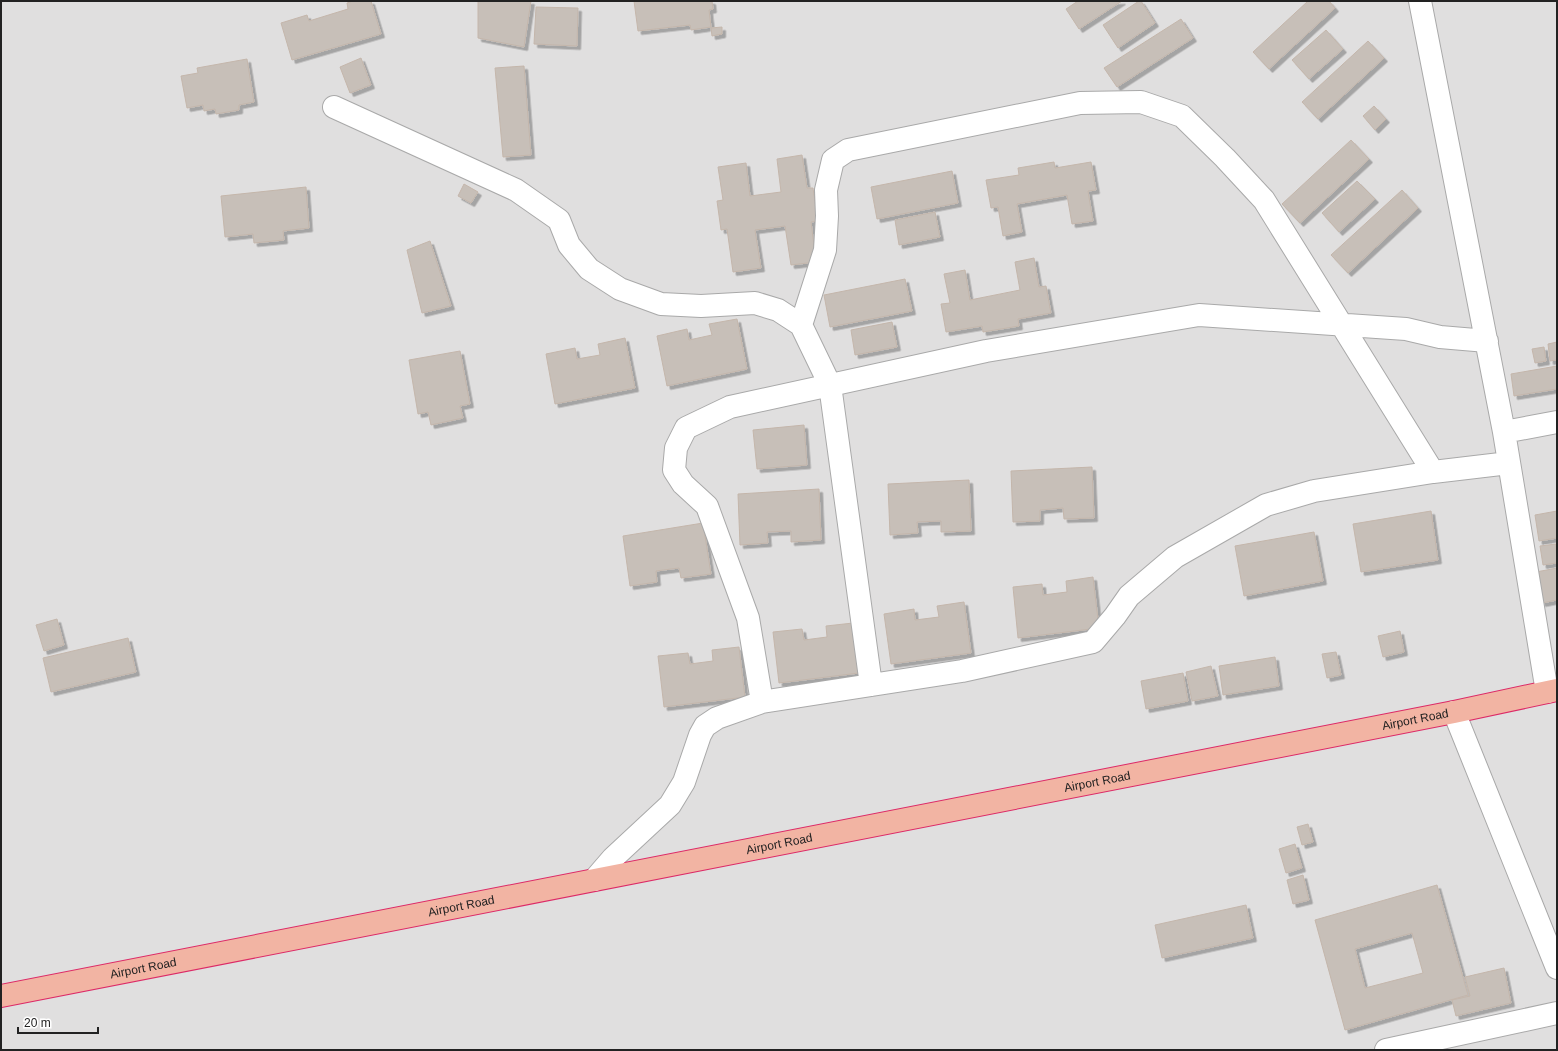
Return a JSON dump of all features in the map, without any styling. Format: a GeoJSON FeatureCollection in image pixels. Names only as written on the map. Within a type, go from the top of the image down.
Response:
{"type":"FeatureCollection","features":[{"type":"Feature","properties":{"kind":"highway","name":"Airport Road"},"geometry":{"type":"LineString","coordinates":[[1,996],[1454,712],[1552,691]]}},
{"type":"Feature","properties":{"kind":"street"},"geometry":{"type":"LineString","coordinates":[[1420,1],[1504,432],[1552,691]]}},
{"type":"Feature","properties":{"kind":"street"},"geometry":{"type":"LineString","coordinates":[[801,325],[825,250],[827,216],[826,190],[833,160],[848,150],[1080,104],[1141,102],[1182,116],[1225,158],[1264,200],[1340,325],[1433,472]]}},
{"type":"Feature","properties":{"kind":"street"},"geometry":{"type":"LineString","coordinates":[[334,106],[516,190],[559,220],[569,245],[589,269],[620,289],[662,304],[701,306],[755,303],[778,310],[801,325],[830,385],[871,685]]}},
{"type":"Feature","properties":{"kind":"street"},"geometry":{"type":"LineString","coordinates":[[762,702],[748,618],[707,506],[683,484],[674,470],[676,448],[686,428],[730,407],[986,351],[1199,315],[1406,329],[1440,337],[1486,340]]}},
{"type":"Feature","properties":{"kind":"street"},"geometry":{"type":"LineString","coordinates":[[1504,432],[1557,422]]}},
{"type":"Feature","properties":{"kind":"street"},"geometry":{"type":"LineString","coordinates":[[594,880],[613,858],[670,805],[684,782],[692,754],[705,726],[717,718],[762,702],[962,671],[1093,642],[1115,616],[1129,596],[1175,557],[1266,505],[1314,491],[1433,472],[1509,463]]}},
{"type":"Feature","properties":{"kind":"street"},"geometry":{"type":"LineString","coordinates":[[1454,712],[1557,968]]}},
{"type":"Feature","properties":{"kind":"street"},"geometry":{"type":"LineString","coordinates":[[1386,1050],[1557,1013]]}},
{"type":"Feature","properties":{"kind":"shaded area"},"geometry":{"type":"Polygon","coordinates":[[[1,1],[1557,1],[1557,1050],[1,1050],[1,1]]]}},
{"type":"Feature","properties":{"kind":"building"},"geometry":{"type":"Polygon","coordinates":[[[353,1],[371,1],[381,34],[292,60],[281,23],[307,15],[309,21],[348,9],[347,3],[353,1]]]}},
{"type":"Feature","properties":{"kind":"building"},"geometry":{"type":"Polygon","coordinates":[[[478,1],[531,1],[524,47],[478,38],[478,1]]]}},
{"type":"Feature","properties":{"kind":"building"},"geometry":{"type":"Polygon","coordinates":[[[634,1],[712,1],[713,9],[709,10],[711,27],[691,30],[690,25],[638,31],[634,1]]]}},
{"type":"Feature","properties":{"kind":"building"},"geometry":{"type":"Polygon","coordinates":[[[1078,1],[1122,1],[1079,29],[1066,9],[1078,1]]]}},
{"type":"Feature","properties":{"kind":"building"},"geometry":{"type":"Polygon","coordinates":[[[1141,1],[1155,23],[1118,48],[1103,25],[1141,1]]]}},
{"type":"Feature","properties":{"kind":"building"},"geometry":{"type":"Polygon","coordinates":[[[1308,1],[1329,1],[1335,8],[1269,69],[1253,52],[1308,1]]]}},
{"type":"Feature","properties":{"kind":"building"},"geometry":{"type":"Polygon","coordinates":[[[536,7],[578,8],[577,46],[534,44],[536,7]]]}},
{"type":"Feature","properties":{"kind":"building"},"geometry":{"type":"Polygon","coordinates":[[[1181,19],[1193,38],[1117,87],[1104,68],[1181,19]]]}},
{"type":"Feature","properties":{"kind":"building"},"geometry":{"type":"Polygon","coordinates":[[[722,27],[722,34],[712,36],[711,28],[722,27]]]}},
{"type":"Feature","properties":{"kind":"building"},"geometry":{"type":"Polygon","coordinates":[[[1326,30],[1343,49],[1309,79],[1292,60],[1326,30]]]}},
{"type":"Feature","properties":{"kind":"building"},"geometry":{"type":"Polygon","coordinates":[[[1368,41],[1384,58],[1318,119],[1302,102],[1368,41]]]}},
{"type":"Feature","properties":{"kind":"building"},"geometry":{"type":"Polygon","coordinates":[[[361,58],[371,85],[350,93],[340,67],[361,58]]]}},
{"type":"Feature","properties":{"kind":"building"},"geometry":{"type":"Polygon","coordinates":[[[247,59],[254,102],[239,105],[239,110],[216,114],[215,109],[204,111],[203,105],[187,108],[181,76],[198,73],[197,68],[247,59]]]}},
{"type":"Feature","properties":{"kind":"building"},"geometry":{"type":"Polygon","coordinates":[[[524,66],[531,155],[503,157],[495,68],[524,66]]]}},
{"type":"Feature","properties":{"kind":"building"},"geometry":{"type":"Polygon","coordinates":[[[1374,106],[1386,119],[1375,130],[1363,116],[1374,106]]]}},
{"type":"Feature","properties":{"kind":"building"},"geometry":{"type":"Polygon","coordinates":[[[1351,140],[1369,159],[1300,223],[1282,204],[1351,140]]]}},
{"type":"Feature","properties":{"kind":"building"},"geometry":{"type":"Polygon","coordinates":[[[802,155],[807,188],[813,188],[818,221],[811,222],[816,262],[791,265],[785,226],[755,230],[761,268],[733,272],[727,229],[721,230],[717,201],[723,200],[718,167],[746,163],[750,196],[781,192],[777,159],[802,155]]]}},
{"type":"Feature","properties":{"kind":"building"},"geometry":{"type":"Polygon","coordinates":[[[1054,162],[1055,168],[1091,162],[1096,190],[1088,191],[1093,221],[1072,224],[1067,195],[1017,204],[1022,232],[1003,236],[998,207],[991,208],[986,180],[1019,175],[1018,168],[1054,162]]]}},
{"type":"Feature","properties":{"kind":"building"},"geometry":{"type":"Polygon","coordinates":[[[952,171],[958,203],[877,219],[871,187],[952,171]]]}},
{"type":"Feature","properties":{"kind":"building"},"geometry":{"type":"Polygon","coordinates":[[[1357,181],[1375,199],[1339,232],[1322,213],[1357,181]]]}},
{"type":"Feature","properties":{"kind":"building"},"geometry":{"type":"Polygon","coordinates":[[[464,184],[478,192],[471,203],[458,196],[464,184]]]}},
{"type":"Feature","properties":{"kind":"building"},"geometry":{"type":"Polygon","coordinates":[[[306,187],[309,228],[283,231],[284,240],[254,243],[253,234],[225,237],[221,196],[306,187]]]}},
{"type":"Feature","properties":{"kind":"building"},"geometry":{"type":"Polygon","coordinates":[[[1402,190],[1418,208],[1348,273],[1331,255],[1402,190]]]}},
{"type":"Feature","properties":{"kind":"building"},"geometry":{"type":"Polygon","coordinates":[[[935,212],[940,237],[899,245],[895,220],[935,212]]]}},
{"type":"Feature","properties":{"kind":"building"},"geometry":{"type":"Polygon","coordinates":[[[430,241],[451,306],[422,313],[407,250],[430,241]]]}},
{"type":"Feature","properties":{"kind":"building"},"geometry":{"type":"Polygon","coordinates":[[[1034,258],[1039,287],[1046,286],[1051,313],[1018,319],[1019,326],[983,332],[982,326],[946,332],[941,304],[950,303],[944,274],[965,270],[970,300],[1020,290],[1015,262],[1034,258]]]}},
{"type":"Feature","properties":{"kind":"building"},"geometry":{"type":"Polygon","coordinates":[[[905,279],[912,311],[830,327],[824,295],[905,279]]]}},
{"type":"Feature","properties":{"kind":"building"},"geometry":{"type":"Polygon","coordinates":[[[737,319],[747,369],[667,386],[657,336],[687,329],[689,340],[712,335],[709,324],[737,319]]]}},
{"type":"Feature","properties":{"kind":"building"},"geometry":{"type":"Polygon","coordinates":[[[892,322],[897,347],[855,355],[851,330],[892,322]]]}},
{"type":"Feature","properties":{"kind":"building"},"geometry":{"type":"Polygon","coordinates":[[[625,338],[635,388],[555,404],[546,354],[575,348],[577,359],[600,355],[598,344],[625,338]]]}},
{"type":"Feature","properties":{"kind":"building"},"geometry":{"type":"Polygon","coordinates":[[[1557,342],[1557,360],[1550,361],[1548,344],[1557,342]]]}},
{"type":"Feature","properties":{"kind":"building"},"geometry":{"type":"Polygon","coordinates":[[[1544,347],[1546,361],[1535,363],[1532,349],[1544,347]]]}},
{"type":"Feature","properties":{"kind":"building"},"geometry":{"type":"Polygon","coordinates":[[[460,351],[470,404],[460,406],[463,418],[431,425],[428,412],[418,414],[409,360],[460,351]]]}},
{"type":"Feature","properties":{"kind":"building"},"geometry":{"type":"Polygon","coordinates":[[[1557,366],[1557,389],[1514,396],[1511,374],[1557,366]]]}},
{"type":"Feature","properties":{"kind":"building"},"geometry":{"type":"Polygon","coordinates":[[[804,425],[807,465],[757,469],[753,430],[804,425]]]}},
{"type":"Feature","properties":{"kind":"building"},"geometry":{"type":"Polygon","coordinates":[[[1092,467],[1094,518],[1064,519],[1063,508],[1040,510],[1040,521],[1013,522],[1011,471],[1092,467]]]}},
{"type":"Feature","properties":{"kind":"building"},"geometry":{"type":"Polygon","coordinates":[[[969,480],[971,531],[941,532],[941,521],[917,522],[918,533],[890,535],[888,484],[969,480]]]}},
{"type":"Feature","properties":{"kind":"building"},"geometry":{"type":"Polygon","coordinates":[[[819,489],[821,540],[791,542],[791,531],[767,532],[768,543],[740,545],[738,494],[819,489]]]}},
{"type":"Feature","properties":{"kind":"building"},"geometry":{"type":"Polygon","coordinates":[[[1431,511],[1438,560],[1361,572],[1353,524],[1431,511]]]}},
{"type":"Feature","properties":{"kind":"building"},"geometry":{"type":"Polygon","coordinates":[[[1557,511],[1557,538],[1539,541],[1535,515],[1557,511]]]}},
{"type":"Feature","properties":{"kind":"building"},"geometry":{"type":"Polygon","coordinates":[[[703,523],[711,574],[681,578],[679,568],[656,571],[657,582],[630,586],[623,536],[703,523]]]}},
{"type":"Feature","properties":{"kind":"building"},"geometry":{"type":"Polygon","coordinates":[[[1314,532],[1323,581],[1244,596],[1235,546],[1314,532]]]}},
{"type":"Feature","properties":{"kind":"building"},"geometry":{"type":"Polygon","coordinates":[[[1556,544],[1557,563],[1543,565],[1540,546],[1556,544]]]}},
{"type":"Feature","properties":{"kind":"building"},"geometry":{"type":"Polygon","coordinates":[[[1557,568],[1557,600],[1542,603],[1536,572],[1557,568]]]}},
{"type":"Feature","properties":{"kind":"building"},"geometry":{"type":"Polygon","coordinates":[[[1093,577],[1099,628],[1018,638],[1013,587],[1042,584],[1043,595],[1067,592],[1066,581],[1093,577]]]}},
{"type":"Feature","properties":{"kind":"building"},"geometry":{"type":"Polygon","coordinates":[[[964,602],[971,653],[891,664],[884,614],[914,609],[915,620],[939,617],[937,606],[964,602]]]}},
{"type":"Feature","properties":{"kind":"building"},"geometry":{"type":"Polygon","coordinates":[[[57,619],[64,645],[44,651],[36,625],[57,619]]]}},
{"type":"Feature","properties":{"kind":"building"},"geometry":{"type":"Polygon","coordinates":[[[853,623],[859,673],[779,683],[773,632],[802,629],[804,640],[827,637],[826,626],[853,623]]]}},
{"type":"Feature","properties":{"kind":"building"},"geometry":{"type":"Polygon","coordinates":[[[1400,631],[1404,652],[1383,657],[1378,636],[1400,631]]]}},
{"type":"Feature","properties":{"kind":"building"},"geometry":{"type":"Polygon","coordinates":[[[128,638],[136,672],[51,692],[43,658],[128,638]]]}},
{"type":"Feature","properties":{"kind":"building"},"geometry":{"type":"Polygon","coordinates":[[[739,647],[745,697],[664,707],[658,656],[688,653],[690,664],[713,661],[712,650],[739,647]]]}},
{"type":"Feature","properties":{"kind":"building"},"geometry":{"type":"Polygon","coordinates":[[[1336,652],[1341,675],[1327,678],[1322,654],[1336,652]]]}},
{"type":"Feature","properties":{"kind":"building"},"geometry":{"type":"Polygon","coordinates":[[[1275,657],[1279,686],[1223,695],[1219,666],[1275,657]]]}},
{"type":"Feature","properties":{"kind":"building"},"geometry":{"type":"Polygon","coordinates":[[[1211,666],[1218,696],[1192,701],[1186,672],[1211,666]]]}},
{"type":"Feature","properties":{"kind":"building"},"geometry":{"type":"Polygon","coordinates":[[[1183,673],[1188,701],[1146,709],[1141,681],[1183,673]]]}},
{"type":"Feature","properties":{"kind":"building"},"geometry":{"type":"Polygon","coordinates":[[[1308,824],[1313,842],[1302,845],[1297,827],[1308,824]]]}},
{"type":"Feature","properties":{"kind":"building"},"geometry":{"type":"Polygon","coordinates":[[[1295,844],[1302,868],[1286,873],[1279,849],[1295,844]]]}},
{"type":"Feature","properties":{"kind":"building"},"geometry":{"type":"Polygon","coordinates":[[[1303,875],[1309,900],[1293,904],[1287,880],[1303,875]]]}},
{"type":"Feature","properties":{"kind":"building"},"geometry":{"type":"Polygon","coordinates":[[[1437,885],[1468,995],[1345,1030],[1315,920],[1437,885]],[[1412,933],[1355,949],[1365,988],[1423,973],[1412,933]]]}},
{"type":"Feature","properties":{"kind":"building"},"geometry":{"type":"Polygon","coordinates":[[[1246,905],[1253,938],[1162,958],[1155,925],[1246,905]]]}},
{"type":"Feature","properties":{"kind":"building"},"geometry":{"type":"Polygon","coordinates":[[[1504,968],[1511,1003],[1456,1016],[1452,1000],[1470,996],[1465,977],[1504,968]]]}}]}
